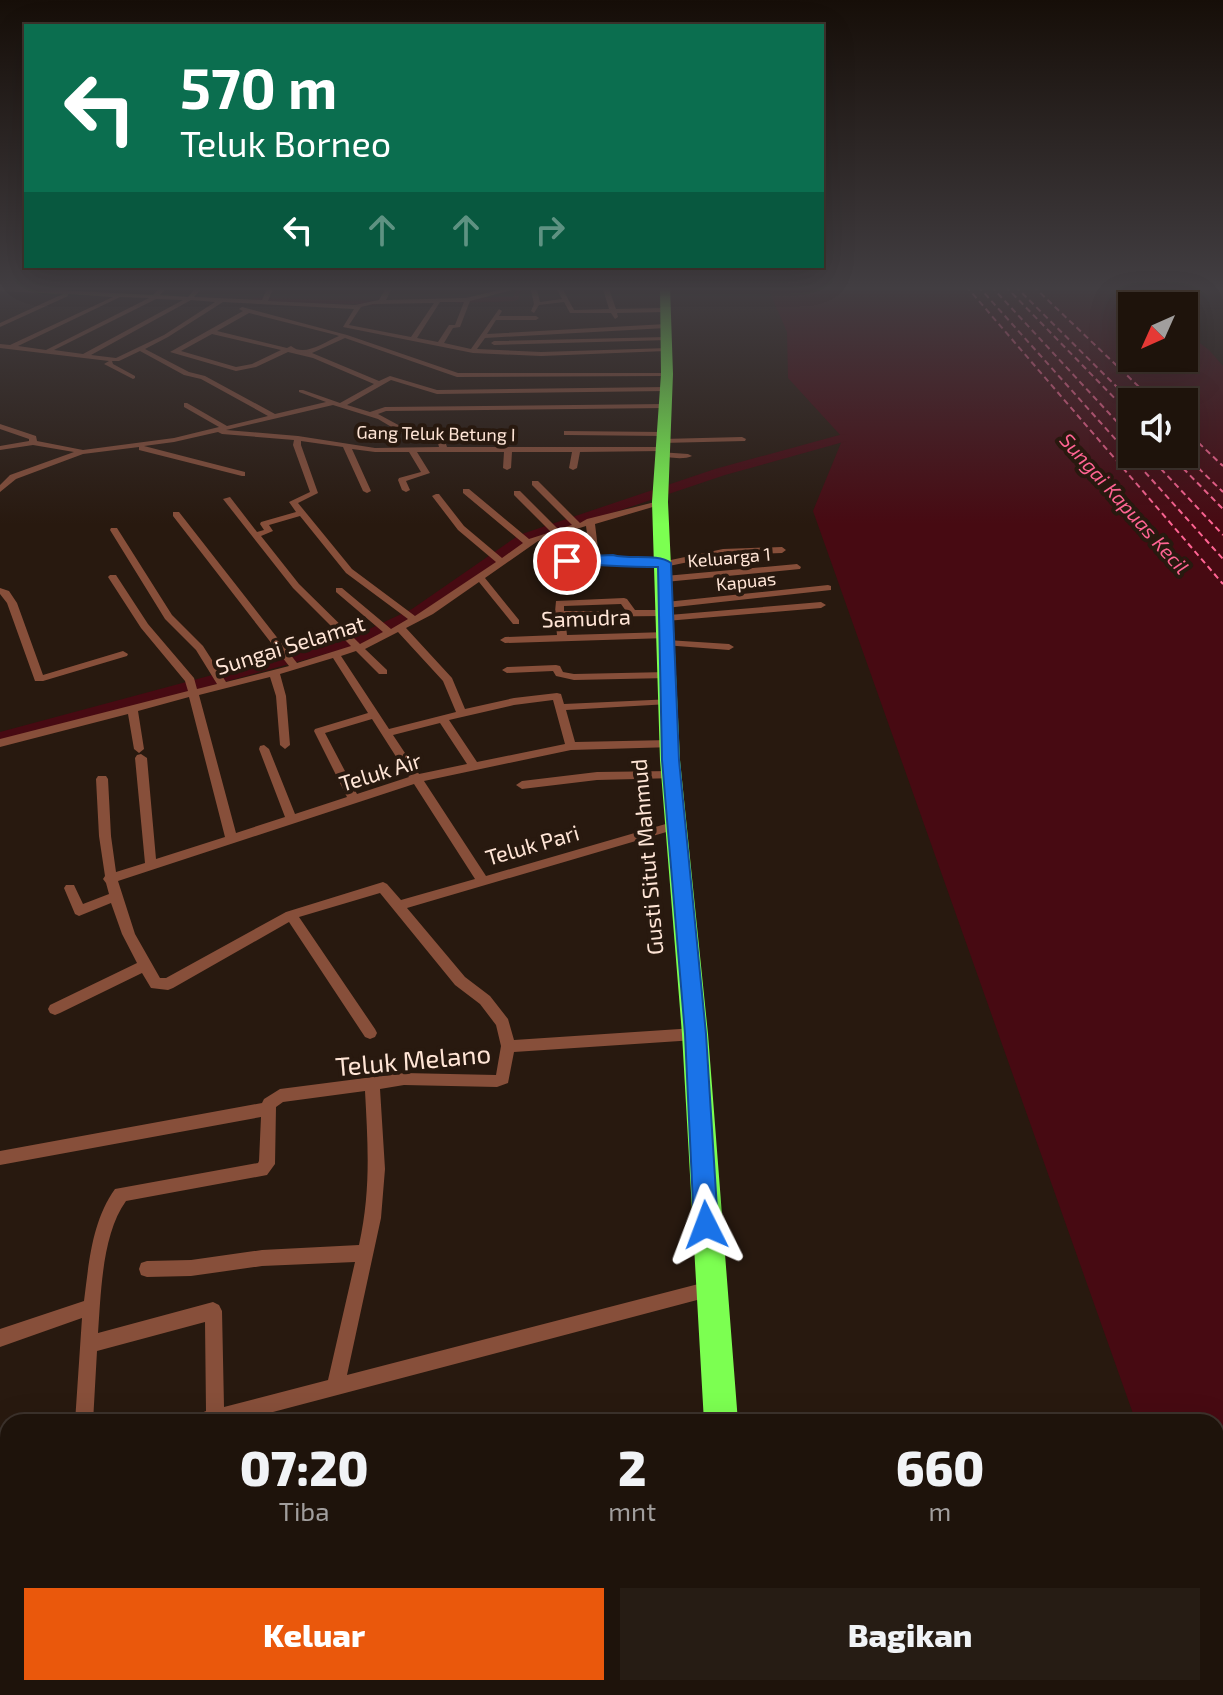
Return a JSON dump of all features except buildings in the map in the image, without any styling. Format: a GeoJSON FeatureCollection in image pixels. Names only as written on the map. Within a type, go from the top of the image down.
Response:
{"type":"FeatureCollection","features":[{"type":"Feature","properties":{"kind":"highway","name":"Gusti Situt Mahmud"},"geometry":{"type":"LineString","coordinates":[[667,365],[661,495],[670,744],[695,1034],[720,1414]]}},
{"type":"Feature","properties":{"kind":"street"},"geometry":{"type":"LineString","coordinates":[[109,365],[133,377]]}},
{"type":"Feature","properties":{"kind":"street"},"geometry":{"type":"LineString","coordinates":[[173,365],[192,376],[203,377],[275,417]]}},
{"type":"Feature","properties":{"kind":"street"},"geometry":{"type":"LineString","coordinates":[[224,365],[231,367]]}},
{"type":"Feature","properties":{"kind":"street"},"geometry":{"type":"LineString","coordinates":[[203,377],[231,367],[256,365]]}},
{"type":"Feature","properties":{"kind":"street"},"geometry":{"type":"LineString","coordinates":[[335,365],[379,384]]}},
{"type":"Feature","properties":{"kind":"street"},"geometry":{"type":"LineString","coordinates":[[432,365],[462,375],[667,374]]}},
{"type":"Feature","properties":{"kind":"street"},"geometry":{"type":"LineString","coordinates":[[532,375],[535,365]]}},
{"type":"Feature","properties":{"kind":"street"},"geometry":{"type":"LineString","coordinates":[[462,375],[467,366]]}},
{"type":"Feature","properties":{"kind":"street"},"geometry":{"type":"LineString","coordinates":[[0,448],[33,443],[82,452],[142,447],[337,404],[390,378],[437,392],[667,389]]}},
{"type":"Feature","properties":{"kind":"street"},"geometry":{"type":"LineString","coordinates":[[301,391],[370,414],[413,436],[440,437],[444,450]]}},
{"type":"Feature","properties":{"kind":"street"},"geometry":{"type":"LineString","coordinates":[[187,405],[224,427]]}},
{"type":"Feature","properties":{"kind":"street"},"geometry":{"type":"LineString","coordinates":[[370,414],[385,409],[665,406]]}},
{"type":"Feature","properties":{"kind":"street"},"geometry":{"type":"LineString","coordinates":[[0,426],[33,438],[33,443]]}},
{"type":"Feature","properties":{"kind":"street","name":"Gang Teluk Betung I"},"geometry":{"type":"LineString","coordinates":[[212,431],[298,438],[347,447],[412,451],[576,450],[662,444]]}},
{"type":"Feature","properties":{"kind":"street"},"geometry":{"type":"LineString","coordinates":[[567,433],[662,444],[742,439]]}},
{"type":"Feature","properties":{"kind":"street"},"geometry":{"type":"LineString","coordinates":[[298,438],[297,445],[314,493],[293,501],[349,571],[410,617]]}},
{"type":"Feature","properties":{"kind":"street"},"geometry":{"type":"LineString","coordinates":[[662,444],[688,456]]}},
{"type":"Feature","properties":{"kind":"street"},"geometry":{"type":"LineString","coordinates":[[142,447],[242,474]]}},
{"type":"Feature","properties":{"kind":"street"},"geometry":{"type":"LineString","coordinates":[[347,447],[367,491]]}},
{"type":"Feature","properties":{"kind":"street"},"geometry":{"type":"LineString","coordinates":[[479,450],[479,460]]}},
{"type":"Feature","properties":{"kind":"street"},"geometry":{"type":"LineString","coordinates":[[507,468],[508,450]]}},
{"type":"Feature","properties":{"kind":"street"},"geometry":{"type":"LineString","coordinates":[[573,468],[576,450]]}},
{"type":"Feature","properties":{"kind":"street"},"geometry":{"type":"LineString","coordinates":[[406,490],[402,480],[426,473],[412,451]]}},
{"type":"Feature","properties":{"kind":"street"},"geometry":{"type":"LineString","coordinates":[[3,486],[82,452]]}},
{"type":"Feature","properties":{"kind":"street"},"geometry":{"type":"LineString","coordinates":[[535,483],[574,522]]}},
{"type":"Feature","properties":{"kind":"street"},"geometry":{"type":"LineString","coordinates":[[466,491],[525,540]]}},
{"type":"Feature","properties":{"kind":"street"},"geometry":{"type":"LineString","coordinates":[[517,493],[553,529]]}},
{"type":"Feature","properties":{"kind":"street","name":"Sungai Selamat"},"geometry":{"type":"LineString","coordinates":[[0,743],[132,709],[191,687],[274,672],[293,662],[335,654],[390,629],[479,577],[497,558],[525,540],[661,495]]}},
{"type":"Feature","properties":{"kind":"street"},"geometry":{"type":"LineString","coordinates":[[436,496],[461,528],[497,558]]}},
{"type":"Feature","properties":{"kind":"street"},"geometry":{"type":"LineString","coordinates":[[227,499],[296,586],[383,672]]}},
{"type":"Feature","properties":{"kind":"street"},"geometry":{"type":"LineString","coordinates":[[256,535],[269,531],[264,524],[301,513]]}},
{"type":"Feature","properties":{"kind":"street"},"geometry":{"type":"LineString","coordinates":[[176,514],[228,584],[293,662]]}},
{"type":"Feature","properties":{"kind":"street"},"geometry":{"type":"LineString","coordinates":[[590,521],[595,559]]}},
{"type":"Feature","properties":{"kind":"street"},"geometry":{"type":"LineString","coordinates":[[114,530],[168,617],[200,648],[221,680]]}},
{"type":"Feature","properties":{"kind":"street"},"geometry":{"type":"LineString","coordinates":[[539,563],[595,559],[664,569],[723,552],[782,550]]}},
{"type":"Feature","properties":{"kind":"street","name":"Keluarga 1"},"geometry":{"type":"LineString","coordinates":[[664,569],[797,567]]}},
{"type":"Feature","properties":{"kind":"street"},"geometry":{"type":"LineString","coordinates":[[113,577],[144,626],[191,687],[232,840]]}},
{"type":"Feature","properties":{"kind":"street"},"geometry":{"type":"LineString","coordinates":[[479,577],[516,622]]}},
{"type":"Feature","properties":{"kind":"street","name":"Kapuas"},"geometry":{"type":"LineString","coordinates":[[667,623],[828,588]]}},
{"type":"Feature","properties":{"kind":"street"},"geometry":{"type":"LineString","coordinates":[[339,590],[448,680],[462,714]]}},
{"type":"Feature","properties":{"kind":"street"},"geometry":{"type":"LineString","coordinates":[[0,591],[9,598],[39,679],[123,654]]}},
{"type":"Feature","properties":{"kind":"street"},"geometry":{"type":"LineString","coordinates":[[667,623],[821,605]]}},
{"type":"Feature","properties":{"kind":"street"},"geometry":{"type":"LineString","coordinates":[[562,637],[557,614],[632,613],[729,647]]}},
{"type":"Feature","properties":{"kind":"street","name":"Samudra"},"geometry":{"type":"LineString","coordinates":[[505,640],[562,637],[667,623]]}},
{"type":"Feature","properties":{"kind":"street"},"geometry":{"type":"LineString","coordinates":[[335,654],[483,881]]}},
{"type":"Feature","properties":{"kind":"street"},"geometry":{"type":"LineString","coordinates":[[507,670],[556,668],[560,674],[574,677],[668,675]]}},
{"type":"Feature","properties":{"kind":"street"},"geometry":{"type":"LineString","coordinates":[[274,672],[281,696],[285,745]]}},
{"type":"Feature","properties":{"kind":"street"},"geometry":{"type":"LineString","coordinates":[[388,733],[444,721],[494,703],[554,696],[558,697],[563,707],[571,746]]}},
{"type":"Feature","properties":{"kind":"street"},"geometry":{"type":"LineString","coordinates":[[563,707],[669,701]]}},
{"type":"Feature","properties":{"kind":"street"},"geometry":{"type":"LineString","coordinates":[[132,709],[140,754],[151,865]]}},
{"type":"Feature","properties":{"kind":"street"},"geometry":{"type":"LineString","coordinates":[[354,799],[319,731],[375,714]]}},
{"type":"Feature","properties":{"kind":"street"},"geometry":{"type":"LineString","coordinates":[[444,721],[474,766]]}},
{"type":"Feature","properties":{"kind":"street","name":"Teluk Air"},"geometry":{"type":"LineString","coordinates":[[109,879],[415,779],[571,746],[670,744]]}},
{"type":"Feature","properties":{"kind":"street"},"geometry":{"type":"LineString","coordinates":[[264,749],[292,820]]}},
{"type":"Feature","properties":{"kind":"street"},"geometry":{"type":"LineString","coordinates":[[522,785],[597,776],[672,775]]}},
{"type":"Feature","properties":{"kind":"street"},"geometry":{"type":"LineString","coordinates":[[102,779],[103,837],[109,879],[143,966],[156,984],[168,984],[291,915],[383,887],[401,905],[460,981],[485,1000],[503,1023],[508,1046]]}},
{"type":"Feature","properties":{"kind":"street","name":"Teluk Pari"},"geometry":{"type":"LineString","coordinates":[[401,905],[676,825]]}},
{"type":"Feature","properties":{"kind":"street"},"geometry":{"type":"LineString","coordinates":[[70,888],[79,911],[114,897]]}},
{"type":"Feature","properties":{"kind":"street"},"geometry":{"type":"LineString","coordinates":[[291,915],[370,1033]]}},
{"type":"Feature","properties":{"kind":"street"},"geometry":{"type":"LineString","coordinates":[[55,1009],[143,966]]}},
{"type":"Feature","properties":{"kind":"street","name":"Teluk Melano"},"geometry":{"type":"LineString","coordinates":[[0,1158],[268,1109],[272,1099],[280,1096],[424,1078],[501,1080],[508,1046],[695,1034]]}},
{"type":"Feature","properties":{"kind":"street"},"geometry":{"type":"LineString","coordinates":[[335,1387],[366,1253],[377,1169],[372,1084]]}},
{"type":"Feature","properties":{"kind":"street"},"geometry":{"type":"LineString","coordinates":[[85,1414],[96,1265],[113,1199],[121,1194],[262,1170],[267,1164],[268,1109]]}},
{"type":"Feature","properties":{"kind":"street"},"geometry":{"type":"LineString","coordinates":[[147,1269],[366,1253]]}},
{"type":"Feature","properties":{"kind":"street"},"geometry":{"type":"LineString","coordinates":[[231,1414],[710,1289]]}},
{"type":"Feature","properties":{"kind":"street"},"geometry":{"type":"LineString","coordinates":[[0,1338],[93,1306]]}},
{"type":"Feature","properties":{"kind":"street"},"geometry":{"type":"LineString","coordinates":[[90,1344],[213,1311],[208,1414]]}},
{"type":"Feature","properties":{"kind":"water","name":"Sungai Kapuas Kecil"},"geometry":{"type":"Polygon","coordinates":[[[788,365],[1118,365],[1118,372],[1198,372],[1198,365],[1223,366],[1223,1414],[1133,1414],[813,511],[843,438],[788,378],[788,365]]]}},
{"type":"Feature","properties":{"kind":"waterway"},"geometry":{"type":"LineString","coordinates":[[0,738],[356,641],[418,612],[524,538],[720,472],[843,438]]}},
{"type":"Feature","properties":{"kind":"ferry route"},"geometry":{"type":"LineString","coordinates":[[1034,365],[1223,584]]}},
{"type":"Feature","properties":{"kind":"ferry route"},"geometry":{"type":"LineString","coordinates":[[1049,365],[1223,559]]}},
{"type":"Feature","properties":{"kind":"ferry route"},"geometry":{"type":"LineString","coordinates":[[1064,365],[1118,423]]}},
{"type":"Feature","properties":{"kind":"ferry route"},"geometry":{"type":"LineString","coordinates":[[1082,365],[1118,402]]}},
{"type":"Feature","properties":{"kind":"ferry route"},"geometry":{"type":"LineString","coordinates":[[1095,365],[1118,388]]}},
{"type":"Feature","properties":{"kind":"ferry route"},"geometry":{"type":"LineString","coordinates":[[1116,365],[1140,388]]}},
{"type":"Feature","properties":{"kind":"ferry route"},"geometry":{"type":"LineString","coordinates":[[1198,442],[1223,466]]}},
{"type":"Feature","properties":{"kind":"ferry route"},"geometry":{"type":"LineString","coordinates":[[1160,468],[1223,535]]}},
{"type":"Feature","properties":{"kind":"ferry route"},"geometry":{"type":"LineString","coordinates":[[1183,468],[1223,509]]}},
{"type":"Feature","properties":{"kind":"ferry route"},"geometry":{"type":"LineString","coordinates":[[1198,468],[1223,492]]}},
{"type":"Feature","properties":{"kind":"route"},"geometry":{"type":"LineString","coordinates":[[567,561],[613,559],[622,563],[664,563],[670,760],[695,1034],[706,1225]]}}]}
